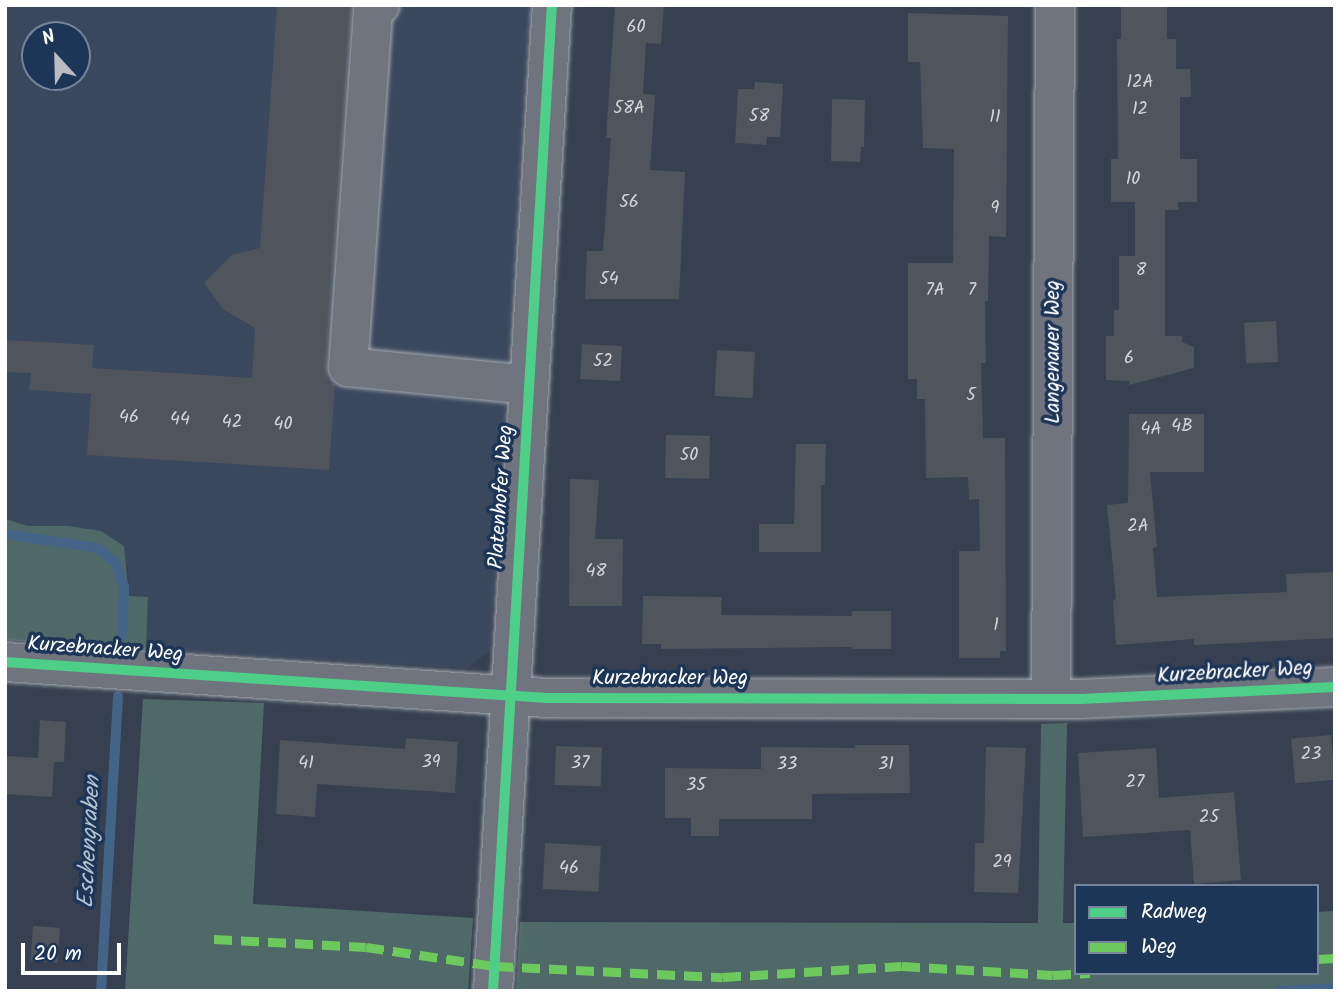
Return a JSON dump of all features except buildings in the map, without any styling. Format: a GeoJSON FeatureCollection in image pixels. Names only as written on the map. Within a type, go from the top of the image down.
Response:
{"type":"FeatureCollection","features":[{"type":"Feature","properties":{"kind":"street"},"geometry":{"type":"LineString","coordinates":[[380,5],[373,11],[348,367],[529,385]]}},
{"type":"Feature","properties":{"kind":"street","name":"Platenhofer Weg"},"geometry":{"type":"LineString","coordinates":[[493,991],[552,5]]}},
{"type":"Feature","properties":{"kind":"street","name":"Langenauer Weg"},"geometry":{"type":"LineString","coordinates":[[1051,699],[1055,5]]}},
{"type":"Feature","properties":{"kind":"street","name":"Kurzebracker Weg"},"geometry":{"type":"LineString","coordinates":[[5,662],[547,698],[1051,699],[1335,687]]}},
{"type":"Feature","properties":{"kind":"shaded area"},"geometry":{"type":"Polygon","coordinates":[[[5,5],[530,5],[490,650],[468,668],[146,649],[148,597],[129,596],[128,567],[68,526],[28,526],[5,519],[5,5]]]}},
{"type":"Feature","properties":{"kind":"green space"},"geometry":{"type":"Polygon","coordinates":[[[5,519],[28,526],[68,526],[101,531],[124,546],[129,596],[148,597],[146,649],[5,640],[5,519]]]}},
{"type":"Feature","properties":{"kind":"green space"},"geometry":{"type":"Polygon","coordinates":[[[143,699],[264,703],[253,904],[473,918],[468,991],[125,991],[143,699]]]}},
{"type":"Feature","properties":{"kind":"green space"},"geometry":{"type":"Polygon","coordinates":[[[1067,723],[1063,923],[1074,923],[1074,975],[1319,975],[1319,912],[1335,911],[1335,991],[516,991],[520,922],[1038,923],[1041,724],[1067,723]]]}},
{"type":"Feature","properties":{"kind":"waterway","name":"Eschengraben"},"geometry":{"type":"LineString","coordinates":[[5,534],[97,548],[115,562],[124,587],[122,636]]}},
{"type":"Feature","properties":{"kind":"waterway","name":"Eschengraben"},"geometry":{"type":"LineString","coordinates":[[101,991],[118,696]]}},
{"type":"Feature","properties":{"kind":"waterway"},"geometry":{"type":"LineString","coordinates":[[1280,991],[1335,988]]}},
{"type":"Feature","properties":{"kind":"marked path"},"geometry":{"type":"LineString","coordinates":[[214,939],[366,947],[495,966],[723,977],[902,966],[1074,974]]}},
{"type":"Feature","properties":{"kind":"marked path"},"geometry":{"type":"LineString","coordinates":[[1319,959],[1335,958]]}},
{"type":"Feature","properties":{"kind":"cycle path"},"geometry":{"type":"LineString","coordinates":[[493,991],[552,5]]}},
{"type":"Feature","properties":{"kind":"cycle path"},"geometry":{"type":"LineString","coordinates":[[5,662],[547,698],[1081,699],[1335,687]]}}]}
